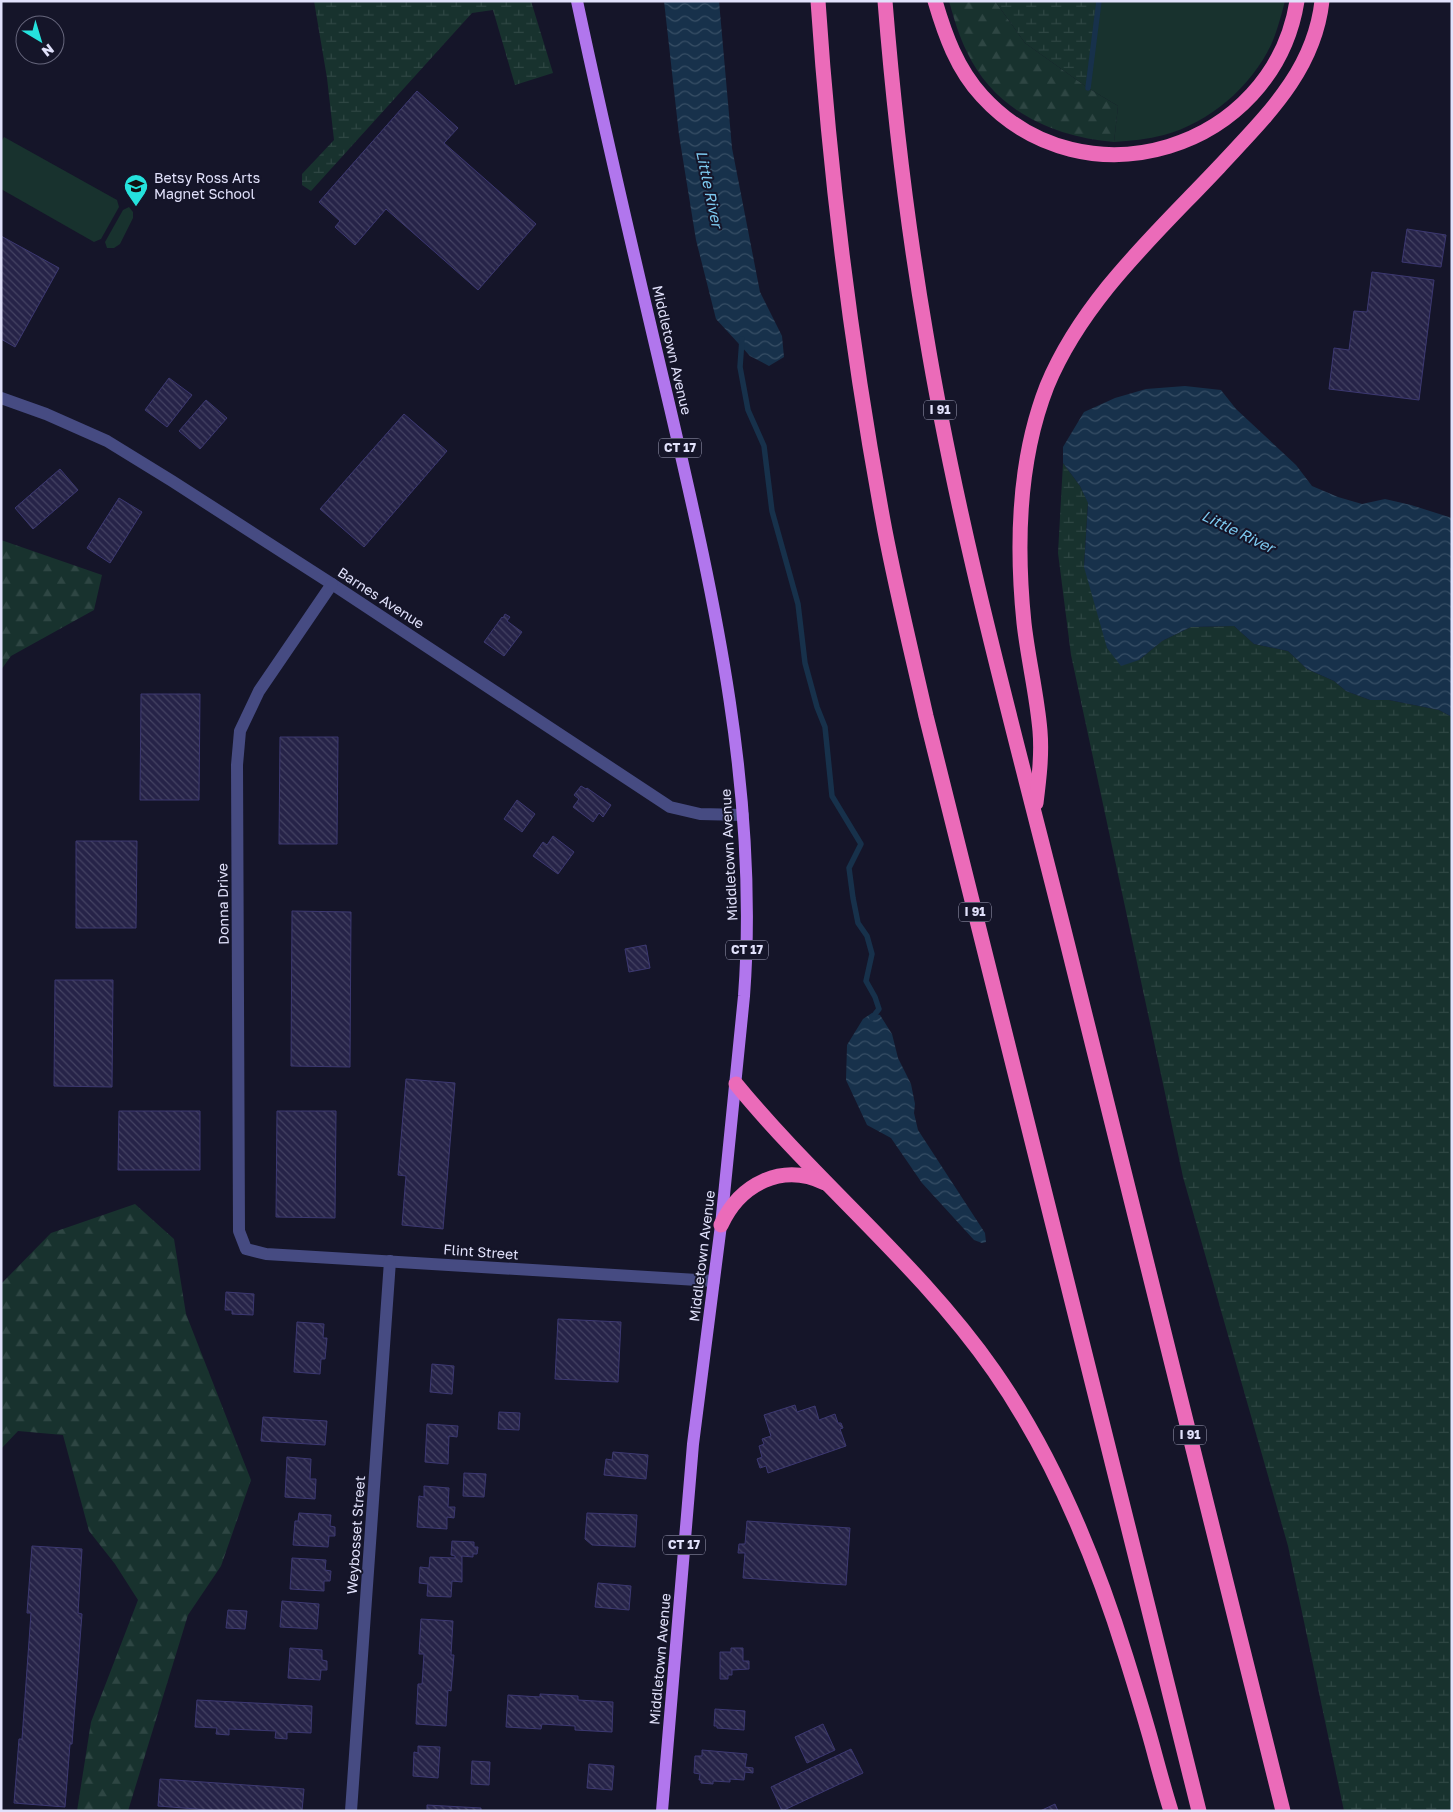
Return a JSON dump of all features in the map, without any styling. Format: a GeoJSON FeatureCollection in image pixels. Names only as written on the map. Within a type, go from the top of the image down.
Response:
{"type":"FeatureCollection","features":[{"type":"Feature","properties":{"kind":"highway","name":"I 91"},"geometry":{"type":"LineString","coordinates":[[818,1],[828,132],[843,269],[867,429],[898,596],[926,716],[1199,1811]]}},
{"type":"Feature","properties":{"kind":"highway","name":"I 91"},"geometry":{"type":"LineString","coordinates":[[885,1],[900,159],[910,236],[928,347],[951,464],[973,563],[1034,812],[1284,1811]]}},
{"type":"Feature","properties":{"kind":"highway"},"geometry":{"type":"LineString","coordinates":[[935,1],[946,35],[964,72],[981,95],[1000,113],[1031,133],[1065,148],[1113,155],[1167,148],[1203,133],[1233,113],[1257,89],[1274,65],[1288,38],[1297,1]]}},
{"type":"Feature","properties":{"kind":"highway"},"geometry":{"type":"LineString","coordinates":[[1034,812],[1039,770],[1040,733],[1024,623],[1021,529],[1026,470],[1032,435],[1042,402],[1058,361],[1070,339],[1099,297],[1121,271],[1260,123],[1294,80],[1313,45],[1322,1]]}},
{"type":"Feature","properties":{"kind":"highway"},"geometry":{"type":"LineString","coordinates":[[736,1084],[774,1128],[910,1268],[956,1320],[994,1371],[1033,1433],[1075,1519],[1107,1600],[1128,1664],[1171,1811]]}},
{"type":"Feature","properties":{"kind":"highway"},"geometry":{"type":"LineString","coordinates":[[721,1225],[729,1210],[741,1196],[769,1178],[786,1174],[800,1175],[816,1179],[832,1188]]}},
{"type":"Feature","properties":{"kind":"main road","name":"Middletown Avenue"},"geometry":{"type":"LineString","coordinates":[[577,1],[714,601],[732,709],[748,886],[746,969],[736,1084],[721,1225],[692,1454],[662,1811]]}},
{"type":"Feature","properties":{"kind":"street","name":"Barnes Avenue"},"geometry":{"type":"LineString","coordinates":[[1,398],[46,414],[107,441],[332,584],[670,807],[700,814],[743,815]]}},
{"type":"Feature","properties":{"kind":"street","name":"Donna Drive"},"geometry":{"type":"LineString","coordinates":[[246,1249],[239,1231],[236,765],[240,730],[259,691],[332,584]]}},
{"type":"Feature","properties":{"kind":"street","name":"Flint Street"},"geometry":{"type":"LineString","coordinates":[[246,1249],[266,1254],[714,1281]]}},
{"type":"Feature","properties":{"kind":"street","name":"Weybosset Street"},"geometry":{"type":"LineString","coordinates":[[351,1811],[390,1261]]}},
{"type":"Feature","properties":{"kind":"green space"},"geometry":{"type":"Polygon","coordinates":[[[314,1],[531,1],[553,73],[515,85],[493,10],[472,13],[311,191],[302,185],[302,174],[334,140],[327,78],[314,1]]]}},
{"type":"Feature","properties":{"kind":"green space"},"geometry":{"type":"Polygon","coordinates":[[[949,1],[995,1],[1025,43],[1088,88],[1118,106],[1114,142],[1069,134],[1048,127],[1009,105],[993,90],[967,52],[949,1]]]}},
{"type":"Feature","properties":{"kind":"green space"},"geometry":{"type":"Polygon","coordinates":[[[995,1],[1099,1],[1088,88],[1025,43],[995,1]]]}},
{"type":"Feature","properties":{"kind":"green space"},"geometry":{"type":"Polygon","coordinates":[[[1099,1],[1285,1],[1275,35],[1263,60],[1240,89],[1227,101],[1197,122],[1181,129],[1152,138],[1114,142],[1118,106],[1088,88],[1099,1]]]}},
{"type":"Feature","properties":{"kind":"green space"},"geometry":{"type":"Polygon","coordinates":[[[4,137],[117,200],[119,207],[101,239],[94,242],[1,189],[1,142],[4,137]]]}},
{"type":"Feature","properties":{"kind":"green space"},"geometry":{"type":"Polygon","coordinates":[[[129,207],[133,212],[133,218],[120,244],[114,248],[107,248],[105,242],[123,210],[129,207]]]}},
{"type":"Feature","properties":{"kind":"green space"},"geometry":{"type":"Polygon","coordinates":[[[1063,463],[1080,486],[1088,502],[1084,567],[1139,660],[1162,641],[1191,627],[1234,626],[1254,644],[1288,651],[1307,669],[1334,681],[1346,691],[1370,700],[1389,700],[1439,710],[1452,717],[1452,1811],[1344,1811],[1288,1546],[1183,1177],[1071,655],[1058,553],[1063,463]]]}},
{"type":"Feature","properties":{"kind":"green space"},"geometry":{"type":"Polygon","coordinates":[[[1,540],[102,575],[94,610],[11,656],[1,670],[1,540]]]}},
{"type":"Feature","properties":{"kind":"green space"},"geometry":{"type":"Polygon","coordinates":[[[135,1204],[174,1239],[186,1314],[251,1480],[221,1566],[188,1615],[128,1811],[77,1811],[91,1722],[138,1600],[115,1564],[89,1531],[63,1435],[18,1431],[1,1449],[1,1284],[51,1233],[135,1204]]]}},
{"type":"Feature","properties":{"kind":"water","name":"Little River"},"geometry":{"type":"Polygon","coordinates":[[[664,1],[719,1],[732,148],[760,292],[782,336],[784,357],[769,366],[750,356],[716,319],[696,240],[679,135],[664,1]]]}},
{"type":"Feature","properties":{"kind":"water","name":"Little River"},"geometry":{"type":"Polygon","coordinates":[[[1185,386],[1221,390],[1236,409],[1296,465],[1312,486],[1338,497],[1362,504],[1385,499],[1452,518],[1452,717],[1439,710],[1389,700],[1370,700],[1346,691],[1334,681],[1307,669],[1288,651],[1254,644],[1234,626],[1191,627],[1162,641],[1139,660],[1121,666],[1107,648],[1084,567],[1088,503],[1080,486],[1063,463],[1063,447],[1084,412],[1115,398],[1146,389],[1185,386]]]}},
{"type":"Feature","properties":{"kind":"water"},"geometry":{"type":"Polygon","coordinates":[[[872,1013],[880,1015],[892,1034],[898,1058],[911,1084],[918,1130],[985,1233],[986,1242],[982,1243],[974,1240],[922,1183],[891,1138],[867,1125],[846,1080],[847,1045],[863,1019],[872,1013]]]}},
{"type":"Feature","properties":{"kind":"building"},"geometry":{"type":"Polygon","coordinates":[[[417,91],[458,128],[444,143],[536,224],[478,290],[386,209],[355,245],[335,227],[340,221],[319,202],[417,91]]]}},
{"type":"Feature","properties":{"kind":"building"},"geometry":{"type":"Polygon","coordinates":[[[1407,229],[1446,235],[1441,267],[1402,262],[1407,229]]]}},
{"type":"Feature","properties":{"kind":"building"},"geometry":{"type":"Polygon","coordinates":[[[1,236],[59,268],[15,347],[1,339],[1,236]]]}},
{"type":"Feature","properties":{"kind":"building"},"geometry":{"type":"Polygon","coordinates":[[[1372,272],[1434,280],[1419,400],[1329,389],[1334,348],[1349,350],[1354,311],[1367,312],[1372,272]]]}},
{"type":"Feature","properties":{"kind":"building"},"geometry":{"type":"Polygon","coordinates":[[[169,378],[192,395],[167,427],[145,410],[169,378]]]}},
{"type":"Feature","properties":{"kind":"building"},"geometry":{"type":"Polygon","coordinates":[[[206,400],[227,418],[200,449],[179,431],[206,400]]]}},
{"type":"Feature","properties":{"kind":"building"},"geometry":{"type":"Polygon","coordinates":[[[404,414],[447,451],[364,547],[320,509],[404,414]]]}},
{"type":"Feature","properties":{"kind":"building"},"geometry":{"type":"Polygon","coordinates":[[[60,469],[78,490],[33,529],[15,508],[60,469]]]}},
{"type":"Feature","properties":{"kind":"building"},"geometry":{"type":"Polygon","coordinates":[[[119,498],[142,512],[110,563],[87,548],[119,498]]]}},
{"type":"Feature","properties":{"kind":"building"},"geometry":{"type":"Polygon","coordinates":[[[505,614],[510,617],[507,621],[522,632],[504,656],[484,642],[505,614]]]}},
{"type":"Feature","properties":{"kind":"building"},"geometry":{"type":"Polygon","coordinates":[[[141,694],[200,694],[199,800],[140,800],[141,694]]]}},
{"type":"Feature","properties":{"kind":"building"},"geometry":{"type":"Polygon","coordinates":[[[280,737],[338,737],[337,844],[279,844],[280,737]]]}},
{"type":"Feature","properties":{"kind":"building"},"geometry":{"type":"Polygon","coordinates":[[[581,786],[587,788],[611,805],[603,817],[599,813],[593,822],[573,807],[579,799],[574,795],[581,786]]]}},
{"type":"Feature","properties":{"kind":"building"},"geometry":{"type":"Polygon","coordinates":[[[517,800],[535,814],[522,832],[504,819],[517,800]]]}},
{"type":"Feature","properties":{"kind":"building"},"geometry":{"type":"Polygon","coordinates":[[[553,836],[574,852],[558,874],[533,856],[543,842],[547,845],[553,836]]]}},
{"type":"Feature","properties":{"kind":"building"},"geometry":{"type":"Polygon","coordinates":[[[76,841],[137,841],[136,928],[76,928],[76,841]]]}},
{"type":"Feature","properties":{"kind":"building"},"geometry":{"type":"Polygon","coordinates":[[[292,911],[351,912],[350,1067],[291,1066],[292,911]]]}},
{"type":"Feature","properties":{"kind":"building"},"geometry":{"type":"Polygon","coordinates":[[[646,945],[650,968],[629,972],[625,949],[646,945]]]}},
{"type":"Feature","properties":{"kind":"building"},"geometry":{"type":"Polygon","coordinates":[[[55,980],[113,980],[112,1087],[54,1086],[55,980]]]}},
{"type":"Feature","properties":{"kind":"building"},"geometry":{"type":"Polygon","coordinates":[[[406,1079],[455,1083],[443,1229],[402,1225],[406,1176],[398,1175],[406,1079]]]}},
{"type":"Feature","properties":{"kind":"building"},"geometry":{"type":"Polygon","coordinates":[[[119,1111],[200,1111],[200,1170],[118,1170],[119,1111]]]}},
{"type":"Feature","properties":{"kind":"building"},"geometry":{"type":"Polygon","coordinates":[[[277,1111],[336,1111],[335,1218],[276,1217],[277,1111]]]}},
{"type":"Feature","properties":{"kind":"building"},"geometry":{"type":"Polygon","coordinates":[[[226,1292],[254,1294],[253,1315],[232,1314],[232,1310],[225,1310],[226,1292]]]}},
{"type":"Feature","properties":{"kind":"building"},"geometry":{"type":"Polygon","coordinates":[[[558,1319],[621,1322],[618,1382],[555,1379],[558,1319]]]}},
{"type":"Feature","properties":{"kind":"building"},"geometry":{"type":"Polygon","coordinates":[[[297,1322],[324,1324],[323,1338],[327,1338],[325,1359],[321,1359],[320,1374],[294,1372],[297,1322]]]}},
{"type":"Feature","properties":{"kind":"building"},"geometry":{"type":"Polygon","coordinates":[[[432,1364],[454,1366],[452,1394],[430,1392],[432,1364]]]}},
{"type":"Feature","properties":{"kind":"building"},"geometry":{"type":"Polygon","coordinates":[[[795,1405],[797,1412],[815,1406],[819,1420],[835,1414],[838,1423],[841,1423],[843,1428],[840,1429],[846,1446],[768,1473],[766,1466],[760,1468],[757,1459],[762,1457],[759,1446],[764,1444],[762,1439],[771,1436],[764,1415],[795,1405]]]}},
{"type":"Feature","properties":{"kind":"building"},"geometry":{"type":"Polygon","coordinates":[[[499,1412],[520,1413],[519,1430],[498,1429],[499,1412]]]}},
{"type":"Feature","properties":{"kind":"building"},"geometry":{"type":"Polygon","coordinates":[[[263,1417],[327,1421],[325,1445],[261,1441],[263,1417]]]}},
{"type":"Feature","properties":{"kind":"building"},"geometry":{"type":"Polygon","coordinates":[[[427,1424],[458,1426],[457,1437],[449,1436],[448,1464],[425,1462],[427,1424]]]}},
{"type":"Feature","properties":{"kind":"building"},"geometry":{"type":"Polygon","coordinates":[[[613,1452],[648,1455],[646,1479],[604,1475],[606,1459],[612,1460],[613,1452]]]}},
{"type":"Feature","properties":{"kind":"building"},"geometry":{"type":"Polygon","coordinates":[[[287,1457],[311,1459],[310,1479],[316,1479],[315,1499],[285,1497],[287,1457]]]}},
{"type":"Feature","properties":{"kind":"building"},"geometry":{"type":"Polygon","coordinates":[[[464,1473],[486,1474],[484,1497],[463,1496],[464,1473]]]}},
{"type":"Feature","properties":{"kind":"building"},"geometry":{"type":"Polygon","coordinates":[[[424,1486],[449,1488],[448,1507],[455,1507],[454,1518],[447,1517],[447,1529],[417,1527],[419,1496],[424,1497],[424,1486]]]}},
{"type":"Feature","properties":{"kind":"building"},"geometry":{"type":"Polygon","coordinates":[[[299,1513],[331,1515],[330,1526],[335,1527],[335,1536],[329,1536],[328,1547],[293,1545],[295,1521],[298,1521],[299,1513]]]}},
{"type":"Feature","properties":{"kind":"building"},"geometry":{"type":"Polygon","coordinates":[[[587,1513],[637,1515],[635,1547],[592,1545],[585,1539],[587,1513]]]}},
{"type":"Feature","properties":{"kind":"building"},"geometry":{"type":"Polygon","coordinates":[[[747,1521],[850,1528],[846,1585],[743,1578],[745,1553],[738,1553],[739,1544],[745,1544],[747,1521]]]}},
{"type":"Feature","properties":{"kind":"building"},"geometry":{"type":"Polygon","coordinates":[[[452,1541],[474,1542],[474,1547],[478,1547],[477,1554],[473,1554],[473,1557],[462,1556],[462,1582],[452,1581],[451,1597],[427,1596],[428,1584],[419,1583],[420,1567],[429,1568],[430,1557],[455,1558],[455,1556],[451,1555],[452,1541]]]}},
{"type":"Feature","properties":{"kind":"building"},"geometry":{"type":"Polygon","coordinates":[[[32,1546],[82,1549],[78,1613],[82,1614],[65,1807],[14,1803],[19,1739],[22,1739],[31,1613],[27,1613],[32,1546]]]}},
{"type":"Feature","properties":{"kind":"building"},"geometry":{"type":"Polygon","coordinates":[[[292,1558],[326,1560],[325,1570],[331,1571],[330,1581],[324,1581],[324,1591],[290,1589],[292,1558]]]}},
{"type":"Feature","properties":{"kind":"building"},"geometry":{"type":"Polygon","coordinates":[[[598,1583],[631,1586],[629,1610],[595,1607],[598,1583]]]}},
{"type":"Feature","properties":{"kind":"building"},"geometry":{"type":"Polygon","coordinates":[[[282,1601],[319,1604],[317,1629],[280,1627],[282,1601]]]}},
{"type":"Feature","properties":{"kind":"building"},"geometry":{"type":"Polygon","coordinates":[[[228,1610],[247,1611],[245,1629],[226,1628],[228,1610]]]}},
{"type":"Feature","properties":{"kind":"building"},"geometry":{"type":"Polygon","coordinates":[[[421,1619],[453,1621],[451,1655],[454,1655],[451,1691],[448,1690],[446,1726],[416,1724],[418,1684],[422,1684],[424,1654],[419,1654],[421,1619]]]}},
{"type":"Feature","properties":{"kind":"building"},"geometry":{"type":"Polygon","coordinates":[[[290,1648],[322,1650],[322,1660],[327,1661],[327,1670],[321,1670],[320,1680],[288,1678],[290,1648]]]}},
{"type":"Feature","properties":{"kind":"building"},"geometry":{"type":"Polygon","coordinates":[[[731,1648],[743,1648],[743,1661],[749,1661],[749,1669],[732,1670],[732,1675],[728,1675],[728,1679],[720,1679],[720,1652],[731,1652],[731,1648]]]}},
{"type":"Feature","properties":{"kind":"building"},"geometry":{"type":"Polygon","coordinates":[[[540,1694],[578,1696],[578,1700],[613,1702],[612,1732],[575,1730],[575,1726],[542,1724],[541,1729],[506,1727],[508,1695],[540,1697],[540,1694]]]}},
{"type":"Feature","properties":{"kind":"building"},"geometry":{"type":"Polygon","coordinates":[[[197,1700],[312,1706],[311,1733],[287,1732],[287,1739],[275,1738],[276,1731],[229,1729],[229,1735],[216,1734],[217,1728],[195,1727],[197,1700]]]}},
{"type":"Feature","properties":{"kind":"building"},"geometry":{"type":"Polygon","coordinates":[[[715,1709],[745,1711],[744,1730],[717,1728],[717,1726],[714,1726],[715,1709]]]}},
{"type":"Feature","properties":{"kind":"building"},"geometry":{"type":"Polygon","coordinates":[[[823,1724],[835,1750],[807,1763],[795,1737],[823,1724]]]}},
{"type":"Feature","properties":{"kind":"building"},"geometry":{"type":"Polygon","coordinates":[[[418,1746],[440,1747],[438,1778],[413,1776],[414,1752],[418,1753],[418,1746]]]}},
{"type":"Feature","properties":{"kind":"building"},"geometry":{"type":"Polygon","coordinates":[[[851,1749],[863,1773],[782,1811],[771,1787],[851,1749]]]}},
{"type":"Feature","properties":{"kind":"building"},"geometry":{"type":"Polygon","coordinates":[[[702,1750],[747,1754],[745,1767],[753,1768],[753,1773],[745,1772],[744,1780],[730,1779],[730,1782],[713,1781],[713,1784],[701,1783],[701,1780],[699,1780],[700,1774],[694,1773],[695,1756],[702,1756],[702,1750]]]}},
{"type":"Feature","properties":{"kind":"building"},"geometry":{"type":"Polygon","coordinates":[[[472,1761],[490,1762],[489,1785],[471,1784],[472,1761]]]}},
{"type":"Feature","properties":{"kind":"building"},"geometry":{"type":"Polygon","coordinates":[[[589,1764],[614,1766],[612,1790],[587,1788],[589,1764]]]}},
{"type":"Feature","properties":{"kind":"building"},"geometry":{"type":"Polygon","coordinates":[[[160,1779],[304,1789],[302,1811],[221,1811],[158,1806],[160,1779]]]}},
{"type":"Feature","properties":{"kind":"building"},"geometry":{"type":"Polygon","coordinates":[[[1055,1804],[1058,1811],[1040,1811],[1055,1804]]]}},
{"type":"Feature","properties":{"kind":"building"},"geometry":{"type":"Polygon","coordinates":[[[427,1805],[481,1808],[481,1811],[427,1811],[427,1805]]]}},
{"type":"Feature","properties":{"kind":"waterway"},"geometry":{"type":"LineString","coordinates":[[1088,88],[1099,1]]}},
{"type":"Feature","properties":{"kind":"waterway"},"geometry":{"type":"LineString","coordinates":[[742,339],[740,367],[748,410],[764,446],[772,511],[798,604],[805,663],[817,707],[825,727],[832,796],[861,844],[849,868],[858,923],[867,936],[872,954],[866,981],[879,1009],[872,1018]]}},
{"type":"Feature","properties":{"kind":"place","name":"Betsy Ross Arts Magnet School"},"geometry":{"type":"Point","coordinates":[136,207]}}]}
